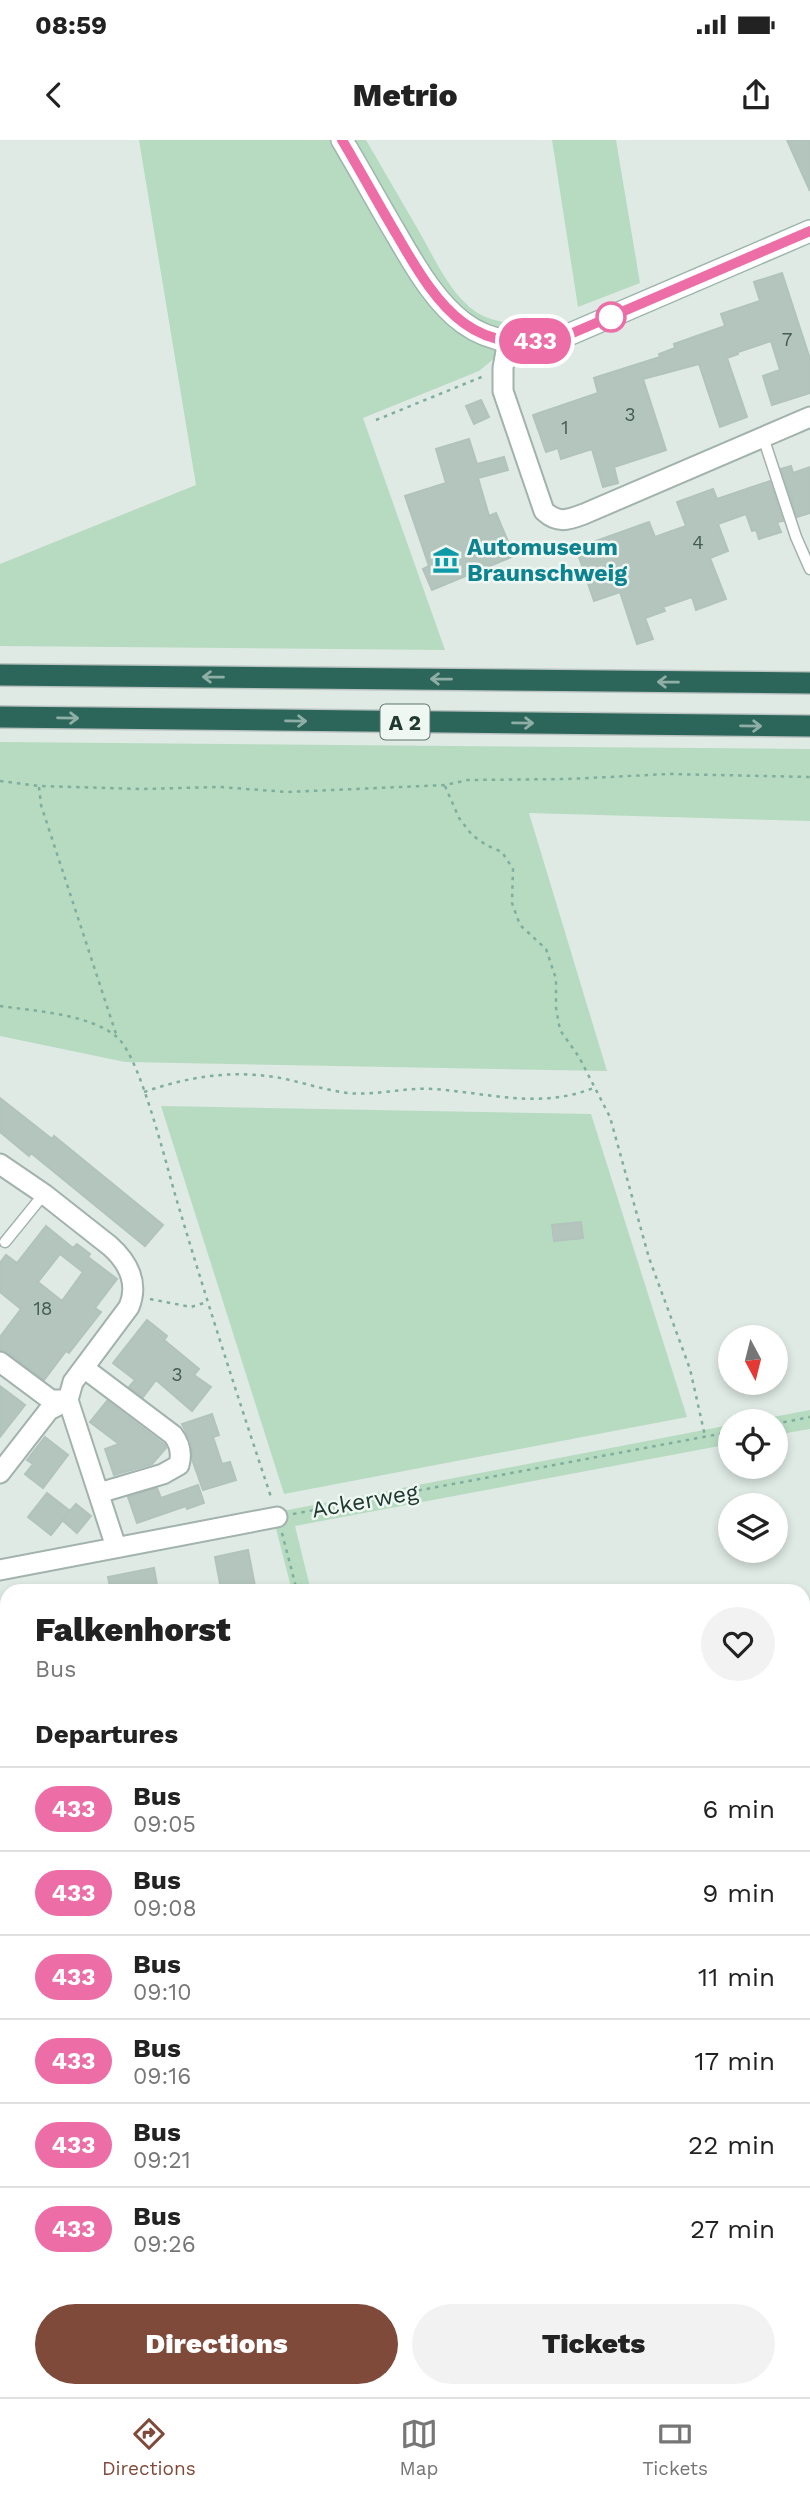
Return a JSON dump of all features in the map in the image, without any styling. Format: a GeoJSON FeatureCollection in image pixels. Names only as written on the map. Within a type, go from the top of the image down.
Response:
{"type":"FeatureCollection","features":[{"type":"Feature","properties":{"kind":"highway","name":"A 2"},"geometry":{"type":"LineString","coordinates":[[0,675],[810,683]]}},
{"type":"Feature","properties":{"kind":"highway","name":"A 2"},"geometry":{"type":"LineString","coordinates":[[0,717],[810,726]]}},
{"type":"Feature","properties":{"kind":"street"},"geometry":{"type":"LineString","coordinates":[[342,140],[412,262],[439,300],[449,312],[470,328],[493,338],[542,341],[568,335],[810,231]]}},
{"type":"Feature","properties":{"kind":"street"},"geometry":{"type":"LineString","coordinates":[[508,340],[503,368],[505,401],[544,511],[552,519],[563,521],[584,514],[810,417]]}},
{"type":"Feature","properties":{"kind":"street"},"geometry":{"type":"LineString","coordinates":[[0,1164],[44,1194],[120,1255],[130,1271],[132,1298],[118,1323],[73,1382],[68,1400],[116,1548]]}},
{"type":"Feature","properties":{"kind":"street"},"geometry":{"type":"LineString","coordinates":[[0,1362],[51,1400],[68,1400]]}},
{"type":"Feature","properties":{"kind":"street"},"geometry":{"type":"LineString","coordinates":[[84,1368],[173,1435],[180,1448],[179,1465],[173,1469],[99,1493]]}},
{"type":"Feature","properties":{"kind":"street"},"geometry":{"type":"LineString","coordinates":[[0,1473],[49,1410],[68,1400]]}},
{"type":"Feature","properties":{"kind":"street"},"geometry":{"type":"LineString","coordinates":[[0,1570],[277,1517]]}},
{"type":"Feature","properties":{"kind":"lane"},"geometry":{"type":"LineString","coordinates":[[763,437],[796,537],[810,569]]}},
{"type":"Feature","properties":{"kind":"lane"},"geometry":{"type":"LineString","coordinates":[[5,1242],[44,1194]]}},
{"type":"Feature","properties":{"kind":"path"},"geometry":{"type":"LineString","coordinates":[[376,420],[503,368]]}},
{"type":"Feature","properties":{"kind":"path"},"geometry":{"type":"LineString","coordinates":[[0,781],[39,786],[142,789],[219,787],[301,792],[445,785],[468,780],[568,779],[630,774],[810,777]]}},
{"type":"Feature","properties":{"kind":"path"},"geometry":{"type":"LineString","coordinates":[[445,785],[459,818],[472,835],[502,852],[513,869],[512,903],[520,925],[546,949],[556,979],[556,1009],[560,1030],[579,1057],[610,1117],[649,1258],[690,1369],[705,1436]]}},
{"type":"Feature","properties":{"kind":"path"},"geometry":{"type":"LineString","coordinates":[[39,786],[41,805],[117,1037],[130,1055],[144,1092],[277,1517],[295,1584]]}},
{"type":"Feature","properties":{"kind":"path"},"geometry":{"type":"LineString","coordinates":[[0,1006],[82,1020],[101,1026],[117,1037]]}},
{"type":"Feature","properties":{"kind":"path"},"geometry":{"type":"LineString","coordinates":[[144,1092],[181,1079],[227,1074],[274,1077],[350,1093],[430,1089],[535,1101],[576,1095],[596,1087]]}},
{"type":"Feature","properties":{"kind":"path"},"geometry":{"type":"LineString","coordinates":[[132,1298],[191,1307],[208,1302]]}},
{"type":"Feature","properties":{"kind":"path"},"geometry":{"type":"LineString","coordinates":[[788,1421],[810,1417]]}},
{"type":"Feature","properties":{"kind":"path","name":"Ackerweg"},"geometry":{"type":"LineString","coordinates":[[277,1517],[718,1434]]}},
{"type":"Feature","properties":{"kind":"green space"},"geometry":{"type":"Polygon","coordinates":[[[139,140],[366,140],[458,296],[476,312],[491,319],[514,323],[538,322],[479,371],[363,418],[445,650],[0,646],[0,564],[196,485],[139,140]]]}},
{"type":"Feature","properties":{"kind":"green space"},"geometry":{"type":"Polygon","coordinates":[[[552,140],[616,140],[640,283],[578,307],[552,140]]]}},
{"type":"Feature","properties":{"kind":"green space"},"geometry":{"type":"Polygon","coordinates":[[[0,742],[810,749],[810,821],[529,813],[607,1071],[125,1062],[0,1036],[0,742]]]}},
{"type":"Feature","properties":{"kind":"green space"},"geometry":{"type":"Polygon","coordinates":[[[161,1106],[591,1114],[687,1417],[284,1494],[161,1106]]]}},
{"type":"Feature","properties":{"kind":"green space"},"geometry":{"type":"Polygon","coordinates":[[[810,1410],[810,1429],[788,1433],[788,1414],[810,1410]]]}},
{"type":"Feature","properties":{"kind":"green space"},"geometry":{"type":"Polygon","coordinates":[[[718,1427],[718,1446],[295,1526],[309,1584],[290,1584],[272,1513],[718,1427]]]}},
{"type":"Feature","properties":{"kind":"building"},"geometry":{"type":"Polygon","coordinates":[[[787,140],[810,140],[810,191],[787,140]]]}},
{"type":"Feature","properties":{"kind":"building"},"geometry":{"type":"Polygon","coordinates":[[[782,273],[810,359],[810,393],[772,405],[763,376],[780,370],[771,341],[727,358],[747,417],[720,427],[699,364],[643,379],[666,450],[614,467],[618,483],[603,487],[592,449],[561,459],[558,448],[546,452],[533,415],[598,393],[594,378],[660,357],[659,354],[675,348],[674,344],[725,326],[721,314],[760,301],[754,282],[782,273]]]}},
{"type":"Feature","properties":{"kind":"building"},"geometry":{"type":"Polygon","coordinates":[[[481,400],[489,417],[474,424],[466,406],[481,400]]]}},
{"type":"Feature","properties":{"kind":"building"},"geometry":{"type":"Polygon","coordinates":[[[469,439],[477,464],[504,457],[508,470],[478,478],[489,516],[496,513],[514,556],[432,590],[423,569],[429,566],[405,496],[446,483],[436,449],[469,439]]]}},
{"type":"Feature","properties":{"kind":"building"},"geometry":{"type":"Polygon","coordinates":[[[791,466],[793,473],[810,467],[810,513],[797,517],[781,469],[791,466]]]}},
{"type":"Feature","properties":{"kind":"building"},"geometry":{"type":"Polygon","coordinates":[[[770,481],[783,521],[777,522],[781,532],[759,539],[756,530],[752,531],[746,514],[718,524],[728,551],[710,558],[726,599],[696,610],[692,597],[663,607],[665,611],[645,618],[653,639],[637,644],[620,592],[594,601],[576,548],[649,522],[655,537],[686,526],[677,502],[713,489],[717,499],[770,481]]]}},
{"type":"Feature","properties":{"kind":"building"},"geometry":{"type":"Polygon","coordinates":[[[0,1098],[52,1139],[54,1136],[163,1225],[145,1246],[31,1153],[29,1156],[0,1132],[0,1098]]]}},
{"type":"Feature","properties":{"kind":"building"},"geometry":{"type":"Polygon","coordinates":[[[581,1222],[583,1238],[554,1241],[552,1225],[581,1222]]]}},
{"type":"Feature","properties":{"kind":"building"},"geometry":{"type":"Polygon","coordinates":[[[46,1226],[73,1248],[77,1244],[90,1254],[88,1257],[117,1279],[95,1308],[101,1312],[44,1380],[7,1352],[0,1350],[0,1337],[21,1309],[0,1292],[0,1263],[6,1255],[17,1263],[46,1226]],[[60,1254],[38,1282],[62,1301],[83,1272],[60,1254]]]}},
{"type":"Feature","properties":{"kind":"building"},"geometry":{"type":"Polygon","coordinates":[[[147,1320],[167,1336],[164,1340],[199,1369],[194,1375],[211,1387],[192,1411],[156,1380],[143,1397],[129,1387],[135,1380],[113,1363],[147,1320]]]}},
{"type":"Feature","properties":{"kind":"building"},"geometry":{"type":"Polygon","coordinates":[[[0,1386],[25,1405],[0,1437],[0,1386]]]}},
{"type":"Feature","properties":{"kind":"building"},"geometry":{"type":"Polygon","coordinates":[[[107,1401],[165,1445],[166,1448],[152,1464],[114,1475],[105,1449],[119,1444],[90,1422],[107,1401]]]}},
{"type":"Feature","properties":{"kind":"building"},"geometry":{"type":"Polygon","coordinates":[[[212,1414],[219,1435],[213,1437],[222,1464],[230,1462],[236,1480],[203,1490],[192,1459],[191,1442],[182,1424],[212,1414]]]}},
{"type":"Feature","properties":{"kind":"building"},"geometry":{"type":"Polygon","coordinates":[[[45,1437],[68,1455],[43,1488],[25,1474],[33,1464],[27,1460],[45,1437]]]}},
{"type":"Feature","properties":{"kind":"building"},"geometry":{"type":"Polygon","coordinates":[[[198,1485],[204,1503],[187,1509],[186,1506],[137,1523],[128,1497],[157,1488],[161,1498],[198,1485]]]}},
{"type":"Feature","properties":{"kind":"building"},"geometry":{"type":"Polygon","coordinates":[[[47,1493],[70,1511],[51,1535],[28,1517],[47,1493]]]}},
{"type":"Feature","properties":{"kind":"building"},"geometry":{"type":"Polygon","coordinates":[[[76,1504],[91,1516],[77,1533],[62,1520],[76,1504]]]}},
{"type":"Feature","properties":{"kind":"building"},"geometry":{"type":"Polygon","coordinates":[[[248,1550],[255,1584],[220,1584],[215,1557],[248,1550]]]}},
{"type":"Feature","properties":{"kind":"building"},"geometry":{"type":"Polygon","coordinates":[[[154,1568],[157,1584],[110,1584],[108,1577],[154,1568]]]}},
{"type":"Feature","properties":{"kind":"bus line","name":"433"},"geometry":{"type":"LineString","coordinates":[[342,140],[412,262],[439,300],[460,322],[493,338],[518,342],[542,341],[568,335],[810,231]]}},
{"type":"Feature","properties":{"kind":"place","name":"Automuseum Braunschweig"},"geometry":{"type":"Point","coordinates":[446,560]}}]}
